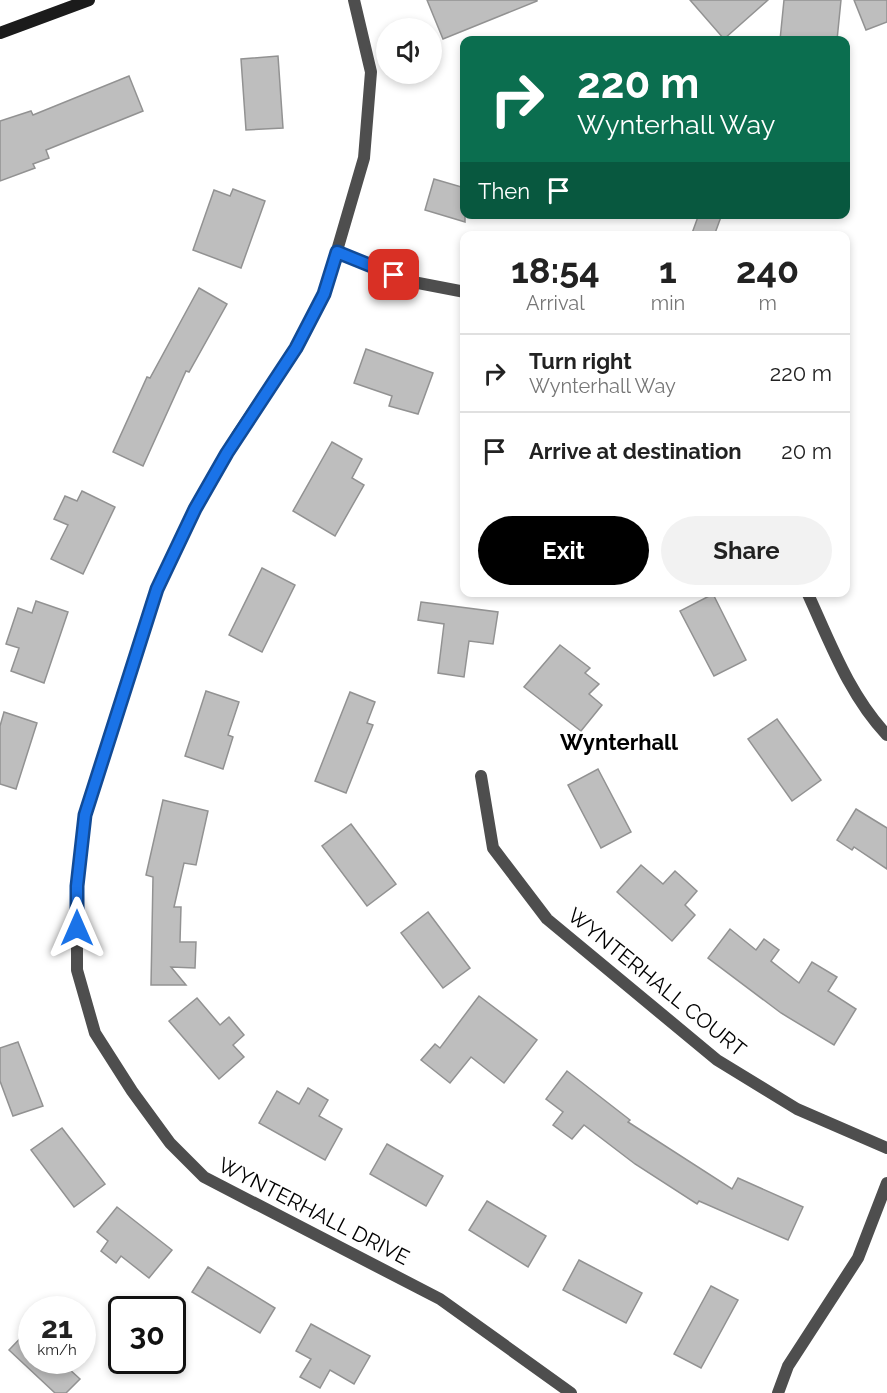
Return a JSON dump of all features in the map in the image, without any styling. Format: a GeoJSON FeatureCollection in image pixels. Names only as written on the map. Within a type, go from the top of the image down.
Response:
{"type":"FeatureCollection","features":[{"type":"Feature","properties":{"kind":"street"},"geometry":{"type":"LineString","coordinates":[[0,33],[89,0]]}},
{"type":"Feature","properties":{"kind":"street","name":"WYNTERHALL DRIVE"},"geometry":{"type":"LineString","coordinates":[[354,0],[371,72],[364,158],[324,294],[296,348],[227,453],[195,509],[157,589],[85,815],[77,886],[77,970],[96,1033],[132,1091],[170,1143],[204,1177],[440,1299],[570,1393]]}},
{"type":"Feature","properties":{"kind":"street"},"geometry":{"type":"LineString","coordinates":[[337,252],[414,282],[460,291]]}},
{"type":"Feature","properties":{"kind":"street"},"geometry":{"type":"LineString","coordinates":[[809,597],[844,673],[871,718],[887,735]]}},
{"type":"Feature","properties":{"kind":"street","name":"WYNTERHALL COURT"},"geometry":{"type":"LineString","coordinates":[[481,776],[493,848],[547,919],[717,1060],[797,1109],[887,1148]]}},
{"type":"Feature","properties":{"kind":"street"},"geometry":{"type":"LineString","coordinates":[[778,1393],[788,1366],[858,1258],[887,1184]]}},
{"type":"Feature","properties":{"kind":"building"},"geometry":{"type":"Polygon","coordinates":[[[427,0],[537,0],[443,39],[442,18],[434,18],[427,0]]]}},
{"type":"Feature","properties":{"kind":"building"},"geometry":{"type":"Polygon","coordinates":[[[690,0],[768,0],[727,36],[721,36],[690,0]]]}},
{"type":"Feature","properties":{"kind":"building"},"geometry":{"type":"Polygon","coordinates":[[[784,0],[841,0],[837,36],[780,36],[784,0]]]}},
{"type":"Feature","properties":{"kind":"building"},"geometry":{"type":"Polygon","coordinates":[[[854,0],[887,0],[887,22],[866,30],[854,0]]]}},
{"type":"Feature","properties":{"kind":"building"},"geometry":{"type":"Polygon","coordinates":[[[278,56],[283,128],[246,130],[241,59],[278,56]]]}},
{"type":"Feature","properties":{"kind":"building"},"geometry":{"type":"Polygon","coordinates":[[[129,76],[143,111],[46,150],[49,158],[33,164],[35,168],[0,181],[0,121],[31,111],[33,115],[129,76]]]}},
{"type":"Feature","properties":{"kind":"building"},"geometry":{"type":"Polygon","coordinates":[[[434,179],[460,187],[460,219],[465,219],[465,222],[425,210],[434,179]]]}},
{"type":"Feature","properties":{"kind":"building"},"geometry":{"type":"Polygon","coordinates":[[[233,189],[265,201],[241,268],[193,250],[214,190],[230,196],[233,189]]]}},
{"type":"Feature","properties":{"kind":"building"},"geometry":{"type":"Polygon","coordinates":[[[697,219],[720,219],[716,231],[693,231],[697,219]]]}},
{"type":"Feature","properties":{"kind":"building"},"geometry":{"type":"Polygon","coordinates":[[[199,288],[227,304],[189,372],[186,371],[143,466],[113,452],[147,377],[150,378],[199,288]]]}},
{"type":"Feature","properties":{"kind":"building"},"geometry":{"type":"Polygon","coordinates":[[[366,349],[433,373],[418,414],[389,406],[392,396],[354,383],[366,349]]]}},
{"type":"Feature","properties":{"kind":"building"},"geometry":{"type":"Polygon","coordinates":[[[332,442],[362,459],[352,478],[364,485],[335,536],[293,511],[332,442]]]}},
{"type":"Feature","properties":{"kind":"building"},"geometry":{"type":"Polygon","coordinates":[[[82,491],[115,507],[83,574],[51,559],[68,525],[54,519],[65,496],[77,501],[82,491]]]}},
{"type":"Feature","properties":{"kind":"building"},"geometry":{"type":"Polygon","coordinates":[[[262,568],[295,585],[262,652],[229,635],[262,568]]]}},
{"type":"Feature","properties":{"kind":"building"},"geometry":{"type":"Polygon","coordinates":[[[707,597],[714,597],[746,660],[714,676],[680,611],[707,597]]]}},
{"type":"Feature","properties":{"kind":"building"},"geometry":{"type":"Polygon","coordinates":[[[36,601],[68,612],[44,683],[11,671],[19,648],[6,644],[18,608],[32,613],[36,601]]]}},
{"type":"Feature","properties":{"kind":"building"},"geometry":{"type":"Polygon","coordinates":[[[421,602],[498,612],[493,644],[469,641],[464,677],[438,673],[444,624],[418,620],[421,602]]]}},
{"type":"Feature","properties":{"kind":"building"},"geometry":{"type":"Polygon","coordinates":[[[560,645],[590,668],[585,673],[599,684],[589,694],[602,705],[581,731],[524,687],[560,645]]]}},
{"type":"Feature","properties":{"kind":"building"},"geometry":{"type":"Polygon","coordinates":[[[206,691],[239,702],[228,735],[233,737],[223,769],[185,756],[206,691]]]}},
{"type":"Feature","properties":{"kind":"building"},"geometry":{"type":"Polygon","coordinates":[[[350,692],[375,702],[367,723],[373,725],[346,793],[315,781],[350,692]]]}},
{"type":"Feature","properties":{"kind":"building"},"geometry":{"type":"Polygon","coordinates":[[[4,712],[37,723],[16,789],[0,784],[0,726],[4,712]]]}},
{"type":"Feature","properties":{"kind":"building"},"geometry":{"type":"Polygon","coordinates":[[[777,719],[821,780],[792,801],[748,739],[777,719]]]}},
{"type":"Feature","properties":{"kind":"building"},"geometry":{"type":"Polygon","coordinates":[[[598,769],[631,832],[601,848],[568,785],[598,769]]]}},
{"type":"Feature","properties":{"kind":"building"},"geometry":{"type":"Polygon","coordinates":[[[163,800],[208,811],[196,865],[184,863],[174,907],[181,907],[180,942],[196,942],[195,968],[171,967],[186,985],[151,985],[153,877],[146,875],[163,800]]]}},
{"type":"Feature","properties":{"kind":"building"},"geometry":{"type":"Polygon","coordinates":[[[856,809],[887,828],[887,869],[854,847],[852,850],[837,840],[856,809]]]}},
{"type":"Feature","properties":{"kind":"building"},"geometry":{"type":"Polygon","coordinates":[[[351,824],[396,884],[367,906],[322,846],[351,824]]]}},
{"type":"Feature","properties":{"kind":"building"},"geometry":{"type":"Polygon","coordinates":[[[641,865],[663,884],[675,871],[697,891],[685,905],[695,915],[672,941],[617,892],[641,865]]]}},
{"type":"Feature","properties":{"kind":"building"},"geometry":{"type":"Polygon","coordinates":[[[428,912],[470,968],[443,988],[401,933],[428,912]]]}},
{"type":"Feature","properties":{"kind":"building"},"geometry":{"type":"Polygon","coordinates":[[[730,929],[756,950],[764,939],[779,950],[771,961],[799,983],[812,962],[837,977],[828,991],[856,1009],[834,1045],[781,1013],[708,958],[730,929]]]}},
{"type":"Feature","properties":{"kind":"building"},"geometry":{"type":"Polygon","coordinates":[[[479,996],[537,1040],[504,1083],[471,1057],[450,1083],[421,1060],[435,1044],[440,1048],[479,996]]]}},
{"type":"Feature","properties":{"kind":"building"},"geometry":{"type":"Polygon","coordinates":[[[197,998],[220,1025],[229,1017],[244,1035],[233,1045],[244,1057],[219,1079],[169,1021],[197,998]]]}},
{"type":"Feature","properties":{"kind":"building"},"geometry":{"type":"Polygon","coordinates":[[[18,1042],[43,1106],[13,1116],[0,1081],[0,1048],[18,1042]]]}},
{"type":"Feature","properties":{"kind":"building"},"geometry":{"type":"Polygon","coordinates":[[[567,1071],[630,1120],[628,1122],[732,1189],[738,1178],[803,1207],[788,1240],[699,1201],[697,1204],[635,1164],[584,1125],[572,1139],[553,1125],[563,1112],[546,1099],[567,1071]]]}},
{"type":"Feature","properties":{"kind":"building"},"geometry":{"type":"Polygon","coordinates":[[[308,1088],[328,1100],[319,1116],[342,1129],[325,1160],[259,1123],[277,1091],[299,1104],[308,1088]]]}},
{"type":"Feature","properties":{"kind":"building"},"geometry":{"type":"Polygon","coordinates":[[[62,1128],[105,1184],[74,1207],[31,1150],[62,1128]]]}},
{"type":"Feature","properties":{"kind":"building"},"geometry":{"type":"Polygon","coordinates":[[[387,1144],[443,1176],[426,1206],[370,1174],[387,1144]]]}},
{"type":"Feature","properties":{"kind":"building"},"geometry":{"type":"Polygon","coordinates":[[[487,1201],[546,1236],[528,1267],[469,1230],[487,1201]]]}},
{"type":"Feature","properties":{"kind":"building"},"geometry":{"type":"Polygon","coordinates":[[[117,1207],[172,1250],[149,1278],[121,1256],[116,1263],[101,1251],[108,1241],[97,1232],[117,1207]]]}},
{"type":"Feature","properties":{"kind":"building"},"geometry":{"type":"Polygon","coordinates":[[[579,1260],[642,1293],[626,1323],[563,1290],[579,1260]]]}},
{"type":"Feature","properties":{"kind":"building"},"geometry":{"type":"Polygon","coordinates":[[[208,1267],[275,1308],[260,1333],[192,1292],[208,1267]]]}},
{"type":"Feature","properties":{"kind":"building"},"geometry":{"type":"Polygon","coordinates":[[[711,1286],[738,1300],[701,1368],[674,1354],[711,1286]]]}},
{"type":"Feature","properties":{"kind":"building"},"geometry":{"type":"Polygon","coordinates":[[[311,1324],[370,1356],[354,1384],[330,1370],[320,1388],[300,1377],[311,1359],[296,1351],[311,1324]]]}},
{"type":"Feature","properties":{"kind":"building"},"geometry":{"type":"Polygon","coordinates":[[[18,1341],[18,1358],[9,1350],[18,1341]]]}},
{"type":"Feature","properties":{"kind":"building"},"geometry":{"type":"Polygon","coordinates":[[[35,1374],[75,1374],[80,1379],[66,1393],[55,1393],[35,1374]]]}},
{"type":"Feature","properties":{"kind":"district","name":"Wynterhall"},"geometry":{"type":"Point","coordinates":[619,742]}},
{"type":"Feature","properties":{"kind":"route"},"geometry":{"type":"LineString","coordinates":[[77,928],[77,886],[85,815],[118,705],[157,589],[195,509],[238,434],[296,348],[324,294],[337,252],[394,275]]}}]}
